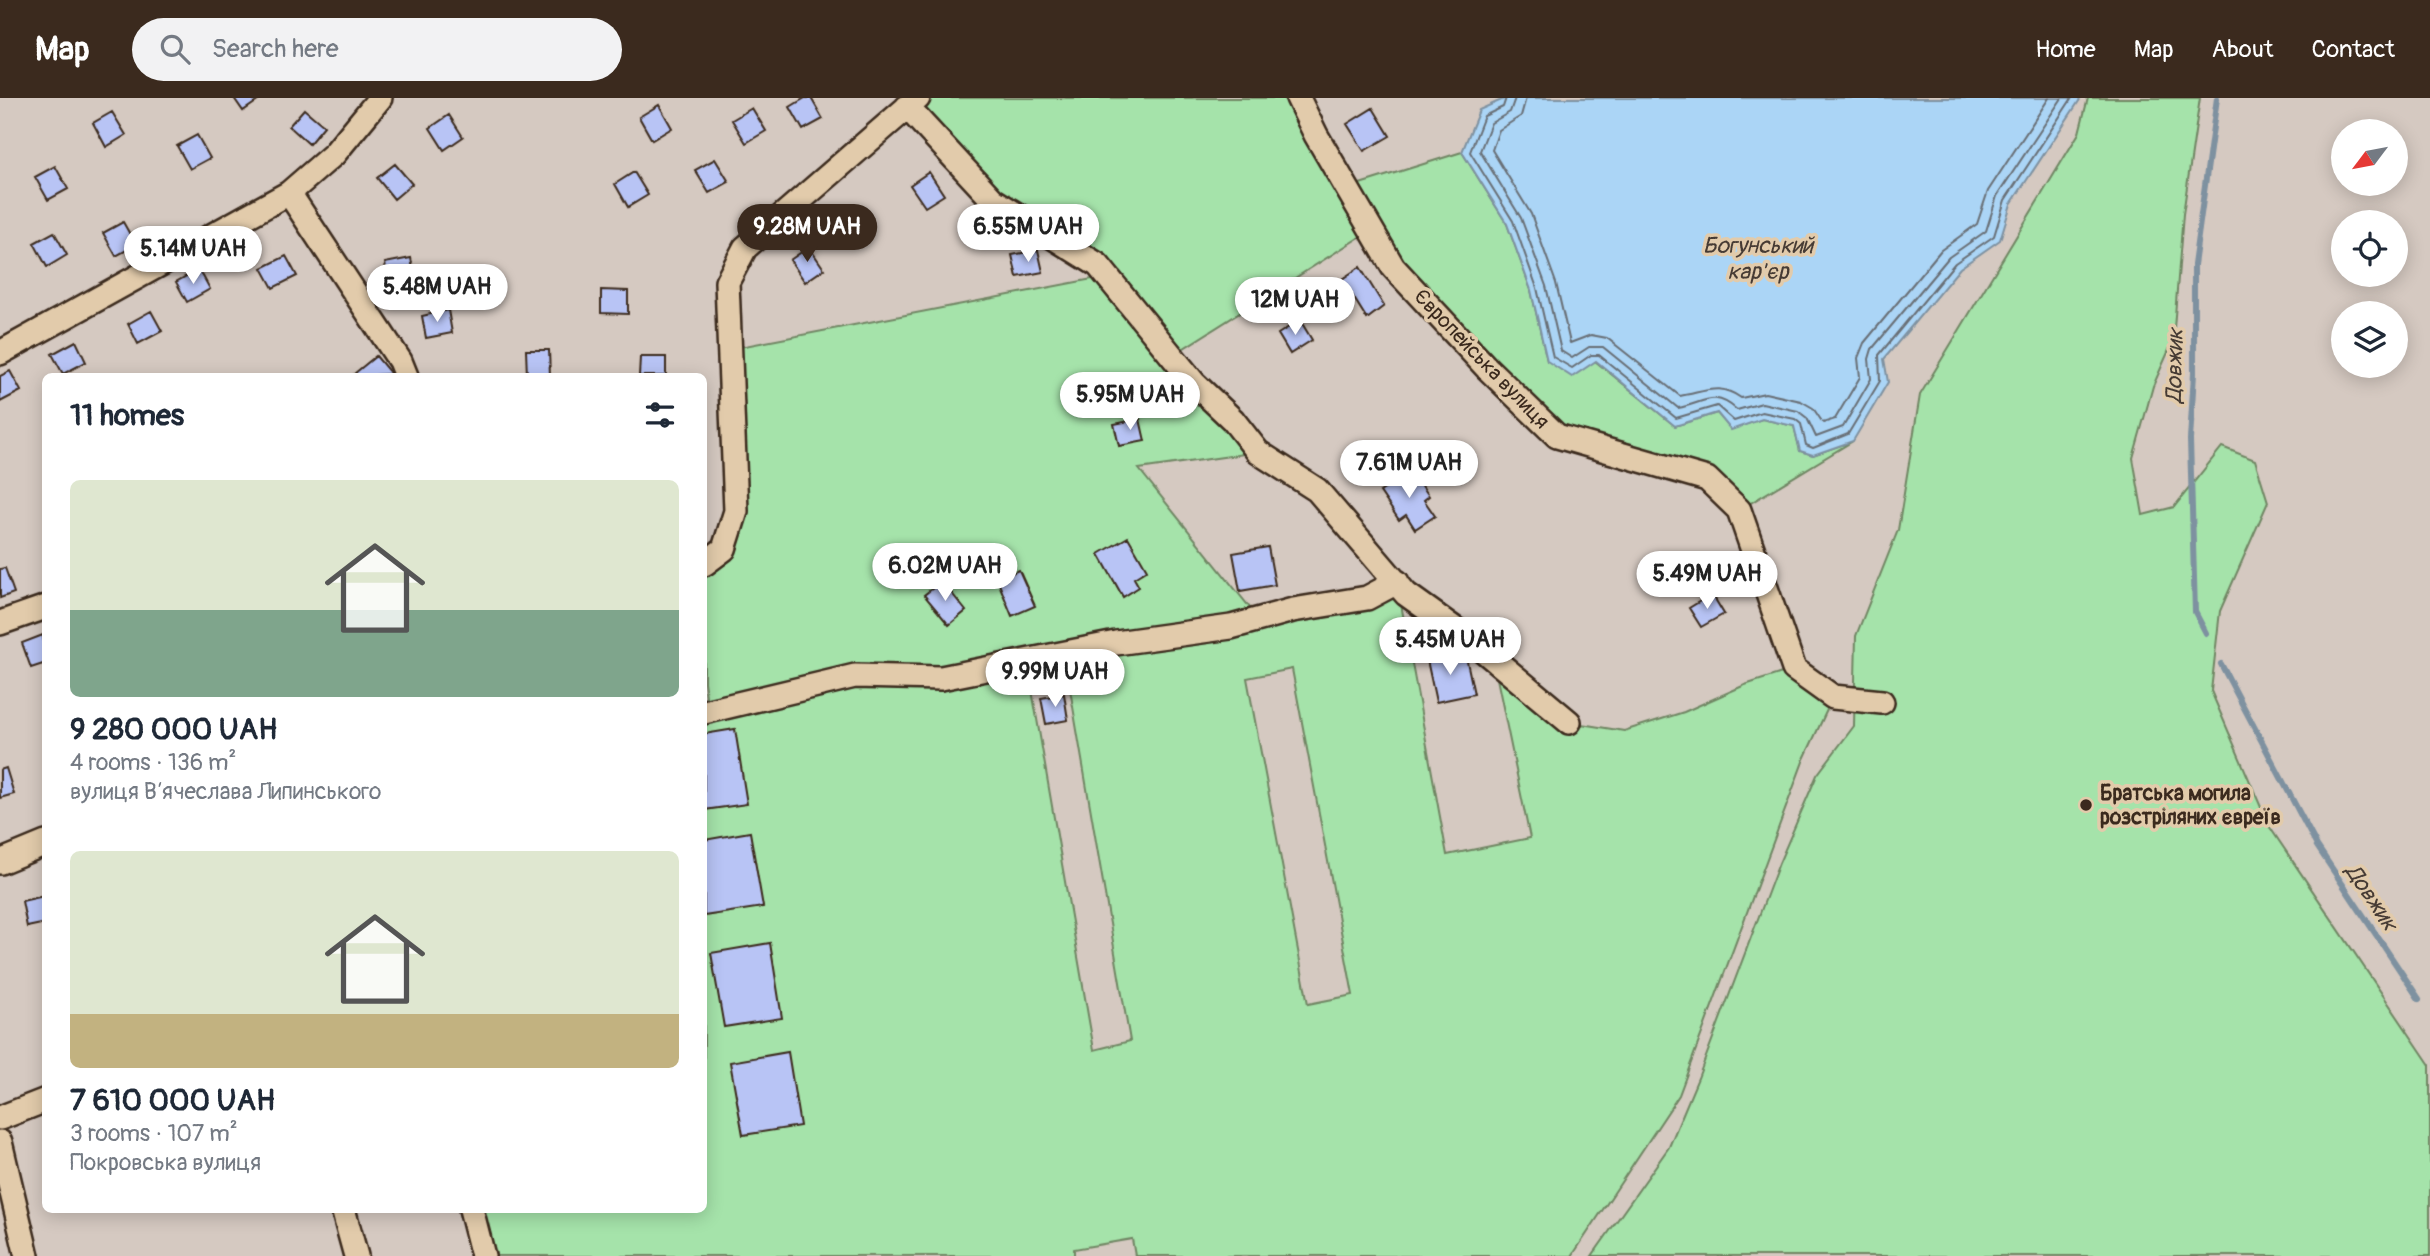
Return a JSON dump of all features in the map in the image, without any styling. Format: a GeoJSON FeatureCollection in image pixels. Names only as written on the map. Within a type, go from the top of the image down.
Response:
{"type":"FeatureCollection","features":[{"type":"Feature","properties":{"kind":"street"},"geometry":{"type":"LineString","coordinates":[[0,353],[289,193],[334,154],[380,98]]}},
{"type":"Feature","properties":{"kind":"street","name":"Європейська вулиця"},"geometry":{"type":"LineString","coordinates":[[1298,98],[1316,135],[1393,267],[1488,368],[1557,436],[1706,479],[1739,510],[1794,669],[1833,697],[1882,702]]}},
{"type":"Feature","properties":{"kind":"street"},"geometry":{"type":"LineString","coordinates":[[707,562],[724,549],[736,511],[727,282],[745,248],[912,102],[993,200],[1098,265],[1194,383],[1233,420],[1258,452],[1317,490],[1406,594],[1473,642],[1569,722]]}},
{"type":"Feature","properties":{"kind":"street"},"geometry":{"type":"LineString","coordinates":[[289,193],[400,361],[404,373]]}},
{"type":"Feature","properties":{"kind":"street"},"geometry":{"type":"LineString","coordinates":[[707,711],[855,676],[941,678],[1116,643],[1231,627],[1293,610],[1367,598],[1397,582]]}},
{"type":"Feature","properties":{"kind":"street"},"geometry":{"type":"LineString","coordinates":[[0,623],[42,608]]}},
{"type":"Feature","properties":{"kind":"street"},"geometry":{"type":"LineString","coordinates":[[0,862],[42,845]]}},
{"type":"Feature","properties":{"kind":"street"},"geometry":{"type":"LineString","coordinates":[[0,1118],[42,1102]]}},
{"type":"Feature","properties":{"kind":"street"},"geometry":{"type":"LineString","coordinates":[[0,1142],[27,1256]]}},
{"type":"Feature","properties":{"kind":"street"},"geometry":{"type":"LineString","coordinates":[[344,1213],[356,1256]]}},
{"type":"Feature","properties":{"kind":"street"},"geometry":{"type":"LineString","coordinates":[[472,1213],[482,1256]]}},
{"type":"Feature","properties":{"kind":"green space"},"geometry":{"type":"Polygon","coordinates":[[[918,98],[1298,98],[1347,188],[1462,152],[1507,224],[1531,290],[1547,361],[1595,361],[1675,426],[1717,413],[1731,429],[1762,419],[1794,426],[1800,451],[1813,455],[1853,441],[1739,510],[1706,479],[1557,436],[1371,230],[1173,355],[1258,452],[1139,469],[1259,619],[1397,582],[1447,855],[1530,838],[1493,659],[1569,722],[1624,731],[1684,712],[1745,685],[1794,669],[1833,697],[1804,759],[1679,1095],[1572,1256],[1135,1256],[1132,1239],[1074,1249],[1074,1256],[483,1256],[472,1213],[707,1213],[707,562],[724,549],[729,349],[1108,276],[993,200],[907,107],[918,98]],[[1064,654],[1027,661],[1094,1050],[1130,1041],[1064,654]],[[1292,669],[1247,678],[1308,1004],[1353,995],[1292,669]]]}},
{"type":"Feature","properties":{"kind":"green space"},"geometry":{"type":"Polygon","coordinates":[[[2088,98],[2200,98],[2183,214],[2173,341],[2153,386],[2133,458],[2143,515],[2174,507],[2222,447],[2255,460],[2268,502],[2220,611],[2211,691],[2269,826],[2430,1065],[2430,1256],[1592,1256],[1669,1147],[1698,1078],[1779,863],[1817,775],[1854,726],[1856,636],[1898,530],[1920,395],[2079,133],[2088,98]]]}},
{"type":"Feature","properties":{"kind":"water","name":"Богунський кар'єр"},"geometry":{"type":"Polygon","coordinates":[[[1506,98],[2081,98],[2011,204],[2000,240],[1960,268],[1884,359],[1888,382],[1853,441],[1813,455],[1800,451],[1794,426],[1762,419],[1731,430],[1717,413],[1675,426],[1596,361],[1572,377],[1547,361],[1531,290],[1507,224],[1462,152],[1479,110],[1506,98]]]}},
{"type":"Feature","properties":{"kind":"building"},"geometry":{"type":"Polygon","coordinates":[[[234,98],[262,98],[243,111],[234,98]]]}},
{"type":"Feature","properties":{"kind":"building"},"geometry":{"type":"Polygon","coordinates":[[[805,98],[811,98],[823,119],[803,130],[790,107],[805,98]]]}},
{"type":"Feature","properties":{"kind":"building"},"geometry":{"type":"Polygon","coordinates":[[[659,105],[672,128],[652,140],[639,117],[659,105]]]}},
{"type":"Feature","properties":{"kind":"building"},"geometry":{"type":"Polygon","coordinates":[[[752,108],[766,131],[746,143],[732,120],[752,108]]]}},
{"type":"Feature","properties":{"kind":"building"},"geometry":{"type":"Polygon","coordinates":[[[1373,108],[1390,136],[1364,151],[1347,124],[1373,108]]]}},
{"type":"Feature","properties":{"kind":"building"},"geometry":{"type":"Polygon","coordinates":[[[304,109],[324,126],[309,144],[289,126],[304,109]]]}},
{"type":"Feature","properties":{"kind":"building"},"geometry":{"type":"Polygon","coordinates":[[[112,112],[126,135],[106,147],[93,123],[112,112]]]}},
{"type":"Feature","properties":{"kind":"building"},"geometry":{"type":"Polygon","coordinates":[[[449,115],[463,137],[444,150],[430,128],[449,115]]]}},
{"type":"Feature","properties":{"kind":"building"},"geometry":{"type":"Polygon","coordinates":[[[197,135],[210,158],[190,169],[177,146],[197,135]]]}},
{"type":"Feature","properties":{"kind":"building"},"geometry":{"type":"Polygon","coordinates":[[[715,159],[729,182],[709,193],[695,170],[715,159]]]}},
{"type":"Feature","properties":{"kind":"building"},"geometry":{"type":"Polygon","coordinates":[[[395,164],[412,184],[394,199],[377,178],[395,164]]]}},
{"type":"Feature","properties":{"kind":"building"},"geometry":{"type":"Polygon","coordinates":[[[55,166],[68,189],[48,200],[35,177],[55,166]]]}},
{"type":"Feature","properties":{"kind":"building"},"geometry":{"type":"Polygon","coordinates":[[[634,172],[648,195],[628,207],[615,184],[634,172]]]}},
{"type":"Feature","properties":{"kind":"building"},"geometry":{"type":"Polygon","coordinates":[[[929,172],[944,195],[925,207],[910,185],[929,172]]]}},
{"type":"Feature","properties":{"kind":"building"},"geometry":{"type":"Polygon","coordinates":[[[123,222],[136,245],[116,256],[103,233],[123,222]]]}},
{"type":"Feature","properties":{"kind":"building"},"geometry":{"type":"Polygon","coordinates":[[[54,232],[67,255],[47,267],[34,243],[54,232]]]}},
{"type":"Feature","properties":{"kind":"building"},"geometry":{"type":"Polygon","coordinates":[[[809,247],[824,269],[805,282],[790,260],[809,247]]]}},
{"type":"Feature","properties":{"kind":"building"},"geometry":{"type":"Polygon","coordinates":[[[1038,250],[1043,272],[1017,277],[1012,255],[1038,250]]]}},
{"type":"Feature","properties":{"kind":"building"},"geometry":{"type":"Polygon","coordinates":[[[286,256],[297,276],[273,288],[262,268],[286,256]]]}},
{"type":"Feature","properties":{"kind":"building"},"geometry":{"type":"Polygon","coordinates":[[[411,258],[415,280],[389,286],[385,263],[411,258]]]}},
{"type":"Feature","properties":{"kind":"building"},"geometry":{"type":"Polygon","coordinates":[[[1360,267],[1384,306],[1367,319],[1342,279],[1360,267]]]}},
{"type":"Feature","properties":{"kind":"building"},"geometry":{"type":"Polygon","coordinates":[[[199,269],[210,289],[187,302],[176,282],[199,269]]]}},
{"type":"Feature","properties":{"kind":"building"},"geometry":{"type":"Polygon","coordinates":[[[601,290],[628,291],[628,314],[601,313],[601,290]]]}},
{"type":"Feature","properties":{"kind":"building"},"geometry":{"type":"Polygon","coordinates":[[[448,310],[452,333],[426,338],[422,316],[448,310]]]}},
{"type":"Feature","properties":{"kind":"building"},"geometry":{"type":"Polygon","coordinates":[[[151,311],[162,331],[138,344],[128,324],[151,311]]]}},
{"type":"Feature","properties":{"kind":"building"},"geometry":{"type":"Polygon","coordinates":[[[1300,320],[1312,340],[1290,354],[1278,334],[1300,320]]]}},
{"type":"Feature","properties":{"kind":"building"},"geometry":{"type":"Polygon","coordinates":[[[76,341],[86,362],[62,373],[52,354],[76,341]]]}},
{"type":"Feature","properties":{"kind":"building"},"geometry":{"type":"Polygon","coordinates":[[[526,350],[549,350],[550,373],[527,373],[526,350]]]}},
{"type":"Feature","properties":{"kind":"building"},"geometry":{"type":"Polygon","coordinates":[[[376,356],[390,373],[355,373],[376,356]]]}},
{"type":"Feature","properties":{"kind":"building"},"geometry":{"type":"Polygon","coordinates":[[[640,357],[666,357],[666,373],[639,373],[640,357]]]}},
{"type":"Feature","properties":{"kind":"building"},"geometry":{"type":"Polygon","coordinates":[[[10,371],[21,391],[0,402],[0,376],[10,371]]]}},
{"type":"Feature","properties":{"kind":"building"},"geometry":{"type":"Polygon","coordinates":[[[1140,419],[1145,441],[1119,446],[1114,424],[1140,419]]]}},
{"type":"Feature","properties":{"kind":"building"},"geometry":{"type":"Polygon","coordinates":[[[1412,471],[1429,496],[1424,500],[1435,516],[1415,529],[1406,515],[1399,520],[1380,492],[1412,471]]]}},
{"type":"Feature","properties":{"kind":"building"},"geometry":{"type":"Polygon","coordinates":[[[1128,537],[1147,570],[1134,578],[1139,587],[1123,597],[1099,554],[1128,537]]]}},
{"type":"Feature","properties":{"kind":"building"},"geometry":{"type":"Polygon","coordinates":[[[1268,547],[1275,585],[1240,591],[1233,553],[1268,547]]]}},
{"type":"Feature","properties":{"kind":"building"},"geometry":{"type":"Polygon","coordinates":[[[5,568],[14,593],[0,598],[0,569],[5,568]]]}},
{"type":"Feature","properties":{"kind":"building"},"geometry":{"type":"Polygon","coordinates":[[[1019,570],[1035,606],[1012,616],[997,579],[1019,570]]]}},
{"type":"Feature","properties":{"kind":"building"},"geometry":{"type":"Polygon","coordinates":[[[942,581],[966,611],[949,625],[924,595],[942,581]]]}},
{"type":"Feature","properties":{"kind":"building"},"geometry":{"type":"Polygon","coordinates":[[[1712,594],[1724,614],[1701,627],[1689,608],[1712,594]]]}},
{"type":"Feature","properties":{"kind":"building"},"geometry":{"type":"Polygon","coordinates":[[[42,635],[42,664],[31,668],[22,643],[42,635]]]}},
{"type":"Feature","properties":{"kind":"building"},"geometry":{"type":"Polygon","coordinates":[[[1465,652],[1474,694],[1436,702],[1427,660],[1465,652]]]}},
{"type":"Feature","properties":{"kind":"building"},"geometry":{"type":"Polygon","coordinates":[[[1064,694],[1068,720],[1046,724],[1041,698],[1064,694]]]}},
{"type":"Feature","properties":{"kind":"building"},"geometry":{"type":"Polygon","coordinates":[[[735,729],[747,804],[707,810],[707,734],[735,729]]]}},
{"type":"Feature","properties":{"kind":"building"},"geometry":{"type":"Polygon","coordinates":[[[6,768],[14,794],[0,798],[0,770],[6,768]]]}},
{"type":"Feature","properties":{"kind":"building"},"geometry":{"type":"Polygon","coordinates":[[[750,832],[763,907],[707,916],[707,839],[750,832]]]}},
{"type":"Feature","properties":{"kind":"building"},"geometry":{"type":"Polygon","coordinates":[[[42,896],[42,924],[27,927],[22,901],[42,896]]]}},
{"type":"Feature","properties":{"kind":"building"},"geometry":{"type":"Polygon","coordinates":[[[770,943],[782,1018],[724,1027],[711,953],[770,943]]]}},
{"type":"Feature","properties":{"kind":"building"},"geometry":{"type":"Polygon","coordinates":[[[788,1052],[800,1126],[743,1135],[730,1062],[788,1052]]]}},
{"type":"Feature","properties":{"kind":"waterway","name":"Довжик"},"geometry":{"type":"LineString","coordinates":[[2206,633],[2195,612],[2190,440],[2194,373],[2194,265],[2217,98]]}},
{"type":"Feature","properties":{"kind":"waterway","name":"Довжик"},"geometry":{"type":"LineString","coordinates":[[2221,664],[2317,846],[2419,999]]}},
{"type":"Feature","properties":{"kind":"place","name":"Братська могила розстріляних євреїв"},"geometry":{"type":"Point","coordinates":[2086,805]}}]}
